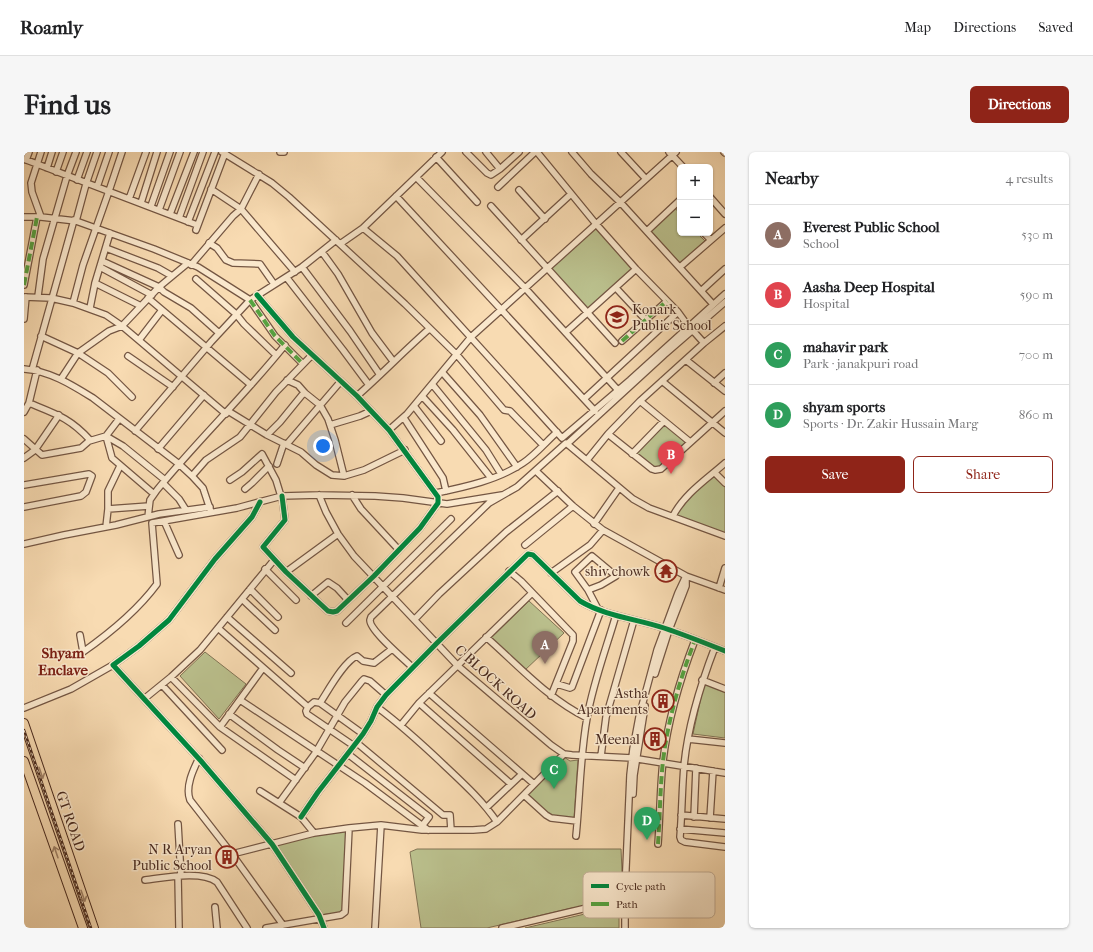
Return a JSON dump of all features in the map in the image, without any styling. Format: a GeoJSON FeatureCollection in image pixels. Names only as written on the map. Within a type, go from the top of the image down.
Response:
{"type":"FeatureCollection","features":[{"type":"Feature","properties":{"kind":"highway","name":"GT ROAD"},"geometry":{"type":"LineString","coordinates":[[24,723],[94,928]]}},
{"type":"Feature","properties":{"kind":"highway","name":"GT ROAD"},"geometry":{"type":"LineString","coordinates":[[24,762],[83,928]]}},
{"type":"Feature","properties":{"kind":"highway"},"geometry":{"type":"LineString","coordinates":[[43,817],[54,813]]}},
{"type":"Feature","properties":{"kind":"street"},"geometry":{"type":"LineString","coordinates":[[29,152],[25,160],[86,184],[151,206],[196,227],[226,153],[259,174],[290,197],[405,304],[457,355],[504,410],[510,411],[543,445]]}},
{"type":"Feature","properties":{"kind":"street"},"geometry":{"type":"LineString","coordinates":[[24,285],[39,217],[31,183],[41,152]]}},
{"type":"Feature","properties":{"kind":"street"},"geometry":{"type":"LineString","coordinates":[[46,168],[52,152]]}},
{"type":"Feature","properties":{"kind":"street"},"geometry":{"type":"LineString","coordinates":[[56,172],[63,152]]}},
{"type":"Feature","properties":{"kind":"street"},"geometry":{"type":"LineString","coordinates":[[38,296],[43,259],[54,218],[76,152]]}},
{"type":"Feature","properties":{"kind":"street"},"geometry":{"type":"LineString","coordinates":[[77,180],[88,152]]}},
{"type":"Feature","properties":{"kind":"street"},"geometry":{"type":"LineString","coordinates":[[24,412],[29,403],[41,336],[51,298],[97,152]]}},
{"type":"Feature","properties":{"kind":"street"},"geometry":{"type":"LineString","coordinates":[[96,187],[108,152]]}},
{"type":"Feature","properties":{"kind":"street"},"geometry":{"type":"LineString","coordinates":[[73,303],[83,264],[122,152]]}},
{"type":"Feature","properties":{"kind":"street"},"geometry":{"type":"LineString","coordinates":[[129,199],[146,152]]}},
{"type":"Feature","properties":{"kind":"street"},"geometry":{"type":"LineString","coordinates":[[141,203],[157,152]]}},
{"type":"Feature","properties":{"kind":"street"},"geometry":{"type":"LineString","coordinates":[[151,206],[170,152]]}},
{"type":"Feature","properties":{"kind":"street"},"geometry":{"type":"LineString","coordinates":[[159,210],[180,152]]}},
{"type":"Feature","properties":{"kind":"street"},"geometry":{"type":"LineString","coordinates":[[170,214],[194,152]]}},
{"type":"Feature","properties":{"kind":"street"},"geometry":{"type":"LineString","coordinates":[[179,218],[204,152]]}},
{"type":"Feature","properties":{"kind":"street"},"geometry":{"type":"LineString","coordinates":[[188,222],[215,152]]}},
{"type":"Feature","properties":{"kind":"street"},"geometry":{"type":"LineString","coordinates":[[135,431],[219,333],[250,300],[274,284],[287,278],[322,252],[363,228],[442,152]]}},
{"type":"Feature","properties":{"kind":"street"},"geometry":{"type":"LineString","coordinates":[[466,152],[489,174],[493,174],[500,169],[512,154],[519,152]]}},
{"type":"Feature","properties":{"kind":"street"},"geometry":{"type":"LineString","coordinates":[[486,152],[500,169]]}},
{"type":"Feature","properties":{"kind":"street"},"geometry":{"type":"LineString","coordinates":[[498,186],[536,152],[636,270],[678,312],[704,343]]}},
{"type":"Feature","properties":{"kind":"street"},"geometry":{"type":"LineString","coordinates":[[572,152],[621,202],[711,302]]}},
{"type":"Feature","properties":{"kind":"street"},"geometry":{"type":"LineString","coordinates":[[621,152],[646,180]]}},
{"type":"Feature","properties":{"kind":"street"},"geometry":{"type":"LineString","coordinates":[[389,430],[404,418],[471,337],[646,180],[673,153],[681,164]]}},
{"type":"Feature","properties":{"kind":"street"},"geometry":{"type":"LineString","coordinates":[[436,157],[478,202]]}},
{"type":"Feature","properties":{"kind":"street"},"geometry":{"type":"LineString","coordinates":[[61,379],[78,353],[109,331],[122,326],[159,287],[190,264],[241,209],[259,174]]}},
{"type":"Feature","properties":{"kind":"street"},"geometry":{"type":"LineString","coordinates":[[416,176],[525,288],[616,388]]}},
{"type":"Feature","properties":{"kind":"street"},"geometry":{"type":"LineString","coordinates":[[211,189],[241,209],[295,272]]}},
{"type":"Feature","properties":{"kind":"street"},"geometry":{"type":"LineString","coordinates":[[519,190],[545,219]]}},
{"type":"Feature","properties":{"kind":"street"},"geometry":{"type":"LineString","coordinates":[[521,240],[571,194]]}},
{"type":"Feature","properties":{"kind":"street"},"geometry":{"type":"LineString","coordinates":[[396,196],[595,411]]}},
{"type":"Feature","properties":{"kind":"street"},"geometry":{"type":"LineString","coordinates":[[713,200],[725,214]]}},
{"type":"Feature","properties":{"kind":"street"},"geometry":{"type":"LineString","coordinates":[[491,206],[615,344]]}},
{"type":"Feature","properties":{"kind":"street"},"geometry":{"type":"LineString","coordinates":[[647,231],[677,206]]}},
{"type":"Feature","properties":{"kind":"street"},"geometry":{"type":"LineString","coordinates":[[24,217],[75,220],[198,267],[250,300],[268,327],[303,364]]}},
{"type":"Feature","properties":{"kind":"street"},"geometry":{"type":"LineString","coordinates":[[363,228],[397,256],[562,438],[690,328],[725,302]]}},
{"type":"Feature","properties":{"kind":"street"},"geometry":{"type":"LineString","coordinates":[[680,267],[725,228]]}},
{"type":"Feature","properties":{"kind":"street"},"geometry":{"type":"LineString","coordinates":[[90,308],[110,233]]}},
{"type":"Feature","properties":{"kind":"street"},"geometry":{"type":"LineString","coordinates":[[707,236],[711,240]]}},
{"type":"Feature","properties":{"kind":"street"},"geometry":{"type":"LineString","coordinates":[[209,243],[217,248],[226,260],[233,263],[260,264],[274,284]]}},
{"type":"Feature","properties":{"kind":"street"},"geometry":{"type":"LineString","coordinates":[[106,248],[158,268],[172,276]]}},
{"type":"Feature","properties":{"kind":"street"},"geometry":{"type":"LineString","coordinates":[[322,252],[338,274],[372,333],[393,361]]}},
{"type":"Feature","properties":{"kind":"street"},"geometry":{"type":"LineString","coordinates":[[101,264],[159,287],[164,292],[190,308],[219,333]]}},
{"type":"Feature","properties":{"kind":"street"},"geometry":{"type":"LineString","coordinates":[[101,264],[150,296],[162,310],[251,385]]}},
{"type":"Feature","properties":{"kind":"street"},"geometry":{"type":"LineString","coordinates":[[302,267],[358,342],[380,375]]}},
{"type":"Feature","properties":{"kind":"street"},"geometry":{"type":"LineString","coordinates":[[701,291],[725,269]]}},
{"type":"Feature","properties":{"kind":"street"},"geometry":{"type":"LineString","coordinates":[[566,332],[636,270]]}},
{"type":"Feature","properties":{"kind":"street"},"geometry":{"type":"LineString","coordinates":[[287,278],[369,385]]}},
{"type":"Feature","properties":{"kind":"street"},"geometry":{"type":"LineString","coordinates":[[196,279],[236,314],[244,324],[276,355]]}},
{"type":"Feature","properties":{"kind":"street"},"geometry":{"type":"LineString","coordinates":[[96,283],[141,306]]}},
{"type":"Feature","properties":{"kind":"street"},"geometry":{"type":"LineString","coordinates":[[616,288],[643,317]]}},
{"type":"Feature","properties":{"kind":"street"},"geometry":{"type":"LineString","coordinates":[[412,667],[392,649],[371,626],[370,623],[372,617],[489,503],[517,487],[566,443],[567,444],[725,294]]}},
{"type":"Feature","properties":{"kind":"street"},"geometry":{"type":"LineString","coordinates":[[230,480],[242,472],[262,454],[276,480],[281,494],[286,520],[263,547],[286,572],[330,612],[338,611],[374,576],[420,528],[438,503],[437,495],[389,430],[357,396],[293,337],[257,295]]}},
{"type":"Feature","properties":{"kind":"street"},"geometry":{"type":"LineString","coordinates":[[24,319],[25,297],[38,296],[73,303],[106,315],[122,326],[227,413],[301,452],[316,465],[332,475],[344,476],[364,470],[405,450]]}},
{"type":"Feature","properties":{"kind":"street"},"geometry":{"type":"LineString","coordinates":[[622,341],[667,301]]}},
{"type":"Feature","properties":{"kind":"street"},"geometry":{"type":"LineString","coordinates":[[139,340],[162,310]]}},
{"type":"Feature","properties":{"kind":"street"},"geometry":{"type":"LineString","coordinates":[[584,399],[678,312]]}},
{"type":"Feature","properties":{"kind":"street"},"geometry":{"type":"LineString","coordinates":[[586,460],[608,434],[640,401],[725,326]]}},
{"type":"Feature","properties":{"kind":"street"},"geometry":{"type":"LineString","coordinates":[[357,396],[429,329]]}},
{"type":"Feature","properties":{"kind":"street"},"geometry":{"type":"LineString","coordinates":[[41,336],[78,353],[108,373],[132,397]]}},
{"type":"Feature","properties":{"kind":"street"},"geometry":{"type":"LineString","coordinates":[[148,517],[150,500],[154,494],[179,464],[227,413],[285,345]]}},
{"type":"Feature","properties":{"kind":"street"},"geometry":{"type":"LineString","coordinates":[[192,476],[206,460],[240,437],[287,380],[312,354]]}},
{"type":"Feature","properties":{"kind":"street"},"geometry":{"type":"LineString","coordinates":[[128,356],[173,387]]}},
{"type":"Feature","properties":{"kind":"street"},"geometry":{"type":"LineString","coordinates":[[686,360],[725,391]]}},
{"type":"Feature","properties":{"kind":"street"},"geometry":{"type":"LineString","coordinates":[[24,369],[34,370],[61,379],[93,398],[179,464],[192,476],[203,488],[211,510]]}},
{"type":"Feature","properties":{"kind":"street"},"geometry":{"type":"LineString","coordinates":[[442,372],[480,415],[517,467]]}},
{"type":"Feature","properties":{"kind":"street"},"geometry":{"type":"LineString","coordinates":[[714,383],[725,373]]}},
{"type":"Feature","properties":{"kind":"street"},"geometry":{"type":"LineString","coordinates":[[287,380],[298,385],[320,406],[330,425],[344,476]]}},
{"type":"Feature","properties":{"kind":"street"},"geometry":{"type":"LineString","coordinates":[[662,381],[725,433]]}},
{"type":"Feature","properties":{"kind":"street"},"geometry":{"type":"LineString","coordinates":[[277,464],[285,443],[341,382]]}},
{"type":"Feature","properties":{"kind":"street"},"geometry":{"type":"LineString","coordinates":[[432,384],[486,450],[502,474]]}},
{"type":"Feature","properties":{"kind":"street"},"geometry":{"type":"LineString","coordinates":[[267,435],[305,393]]}},
{"type":"Feature","properties":{"kind":"street"},"geometry":{"type":"LineString","coordinates":[[158,449],[204,395]]}},
{"type":"Feature","properties":{"kind":"street"},"geometry":{"type":"LineString","coordinates":[[422,396],[453,430],[491,478]]}},
{"type":"Feature","properties":{"kind":"street"},"geometry":{"type":"LineString","coordinates":[[640,401],[690,442]]}},
{"type":"Feature","properties":{"kind":"street"},"geometry":{"type":"LineString","coordinates":[[29,403],[66,418],[80,428],[90,440]]}},
{"type":"Feature","properties":{"kind":"street"},"geometry":{"type":"LineString","coordinates":[[414,406],[441,440]]}},
{"type":"Feature","properties":{"kind":"street"},"geometry":{"type":"LineString","coordinates":[[330,425],[371,411]]}},
{"type":"Feature","properties":{"kind":"street"},"geometry":{"type":"LineString","coordinates":[[608,434],[652,469],[658,470],[661,469],[725,411]]}},
{"type":"Feature","properties":{"kind":"street"},"geometry":{"type":"LineString","coordinates":[[24,458],[35,450],[59,415]]}},
{"type":"Feature","properties":{"kind":"street"},"geometry":{"type":"LineString","coordinates":[[404,418],[443,478],[446,491]]}},
{"type":"Feature","properties":{"kind":"street"},"geometry":{"type":"LineString","coordinates":[[119,419],[106,436],[112,458],[154,494]]}},
{"type":"Feature","properties":{"kind":"street"},"geometry":{"type":"LineString","coordinates":[[632,454],[664,421]]}},
{"type":"Feature","properties":{"kind":"street"},"geometry":{"type":"LineString","coordinates":[[437,495],[491,478],[517,467],[525,462],[557,432]]}},
{"type":"Feature","properties":{"kind":"street"},"geometry":{"type":"LineString","coordinates":[[24,439],[42,456],[81,448],[90,440],[106,436],[123,446],[164,482],[179,499],[186,510]]}},
{"type":"Feature","properties":{"kind":"street"},"geometry":{"type":"LineString","coordinates":[[567,444],[633,499],[649,508],[725,536]]}},
{"type":"Feature","properties":{"kind":"street"},"geometry":{"type":"LineString","coordinates":[[673,516],[678,506],[725,463]]}},
{"type":"Feature","properties":{"kind":"street"},"geometry":{"type":"LineString","coordinates":[[106,527],[108,492],[120,466]]}},
{"type":"Feature","properties":{"kind":"street"},"geometry":{"type":"LineString","coordinates":[[245,489],[269,466]]}},
{"type":"Feature","properties":{"kind":"street"},"geometry":{"type":"LineString","coordinates":[[536,471],[594,524],[686,576],[723,590],[725,568]]}},
{"type":"Feature","properties":{"kind":"street"},"geometry":{"type":"LineString","coordinates":[[715,472],[725,483]]}},
{"type":"Feature","properties":{"kind":"street"},"geometry":{"type":"LineString","coordinates":[[24,485],[89,474],[92,476],[86,492],[81,496],[24,507]]}},
{"type":"Feature","properties":{"kind":"street"},"geometry":{"type":"LineString","coordinates":[[594,524],[619,488]]}},
{"type":"Feature","properties":{"kind":"street"},"geometry":{"type":"LineString","coordinates":[[415,619],[439,594],[506,532],[558,491]]}},
{"type":"Feature","properties":{"kind":"street"},"geometry":{"type":"LineString","coordinates":[[24,544],[64,534],[106,527],[186,510],[237,508],[260,502],[281,494],[352,495],[403,498],[447,504],[502,496]]}},
{"type":"Feature","properties":{"kind":"street","name":"C BLOCK ROAD"},"geometry":{"type":"LineString","coordinates":[[319,495],[338,534],[354,556],[458,666],[539,736],[564,754]]}},
{"type":"Feature","properties":{"kind":"street"},"geometry":{"type":"LineString","coordinates":[[352,495],[365,514],[398,550]]}},
{"type":"Feature","properties":{"kind":"street"},"geometry":{"type":"LineString","coordinates":[[24,708],[72,689],[113,665],[139,646],[169,620],[215,559],[252,517],[260,502]]}},
{"type":"Feature","properties":{"kind":"street"},"geometry":{"type":"LineString","coordinates":[[108,509],[149,506]]}},
{"type":"Feature","properties":{"kind":"street"},"geometry":{"type":"LineString","coordinates":[[525,545],[573,506]]}},
{"type":"Feature","properties":{"kind":"street"},"geometry":{"type":"LineString","coordinates":[[80,635],[83,652],[145,601],[157,584],[152,523],[211,510]]}},
{"type":"Feature","properties":{"kind":"street"},"geometry":{"type":"LineString","coordinates":[[346,623],[451,519]]}},
{"type":"Feature","properties":{"kind":"street"},"geometry":{"type":"LineString","coordinates":[[164,521],[179,555]]}},
{"type":"Feature","properties":{"kind":"street"},"geometry":{"type":"LineString","coordinates":[[551,573],[590,545],[603,530]]}},
{"type":"Feature","properties":{"kind":"street"},"geometry":{"type":"LineString","coordinates":[[286,572],[338,534]]}},
{"type":"Feature","properties":{"kind":"street"},"geometry":{"type":"LineString","coordinates":[[301,817],[318,792],[340,766],[363,734],[371,721],[376,707],[386,695],[412,667],[526,555],[530,554],[580,601],[600,610],[667,629],[725,651]]}},
{"type":"Feature","properties":{"kind":"street"},"geometry":{"type":"LineString","coordinates":[[588,590],[601,585],[616,576],[592,556],[575,572],[600,610]]}},
{"type":"Feature","properties":{"kind":"street"},"geometry":{"type":"LineString","coordinates":[[144,699],[162,685],[200,650],[265,569],[274,560]]}},
{"type":"Feature","properties":{"kind":"street"},"geometry":{"type":"LineString","coordinates":[[265,569],[296,600]]}},
{"type":"Feature","properties":{"kind":"street"},"geometry":{"type":"LineString","coordinates":[[509,571],[573,635],[573,641],[551,696]]}},
{"type":"Feature","properties":{"kind":"street"},"geometry":{"type":"LineString","coordinates":[[625,872],[630,774],[634,758],[639,717],[678,593],[686,576]]}},
{"type":"Feature","properties":{"kind":"street"},"geometry":{"type":"LineString","coordinates":[[311,596],[328,582],[337,588],[348,600]]}},
{"type":"Feature","properties":{"kind":"street"},"geometry":{"type":"LineString","coordinates":[[250,589],[278,617]]}},
{"type":"Feature","properties":{"kind":"street"},"geometry":{"type":"LineString","coordinates":[[401,725],[420,703],[532,593]]}},
{"type":"Feature","properties":{"kind":"street"},"geometry":{"type":"LineString","coordinates":[[242,599],[274,630]]}},
{"type":"Feature","properties":{"kind":"street"},"geometry":{"type":"LineString","coordinates":[[556,684],[570,688],[572,687],[600,610]]}},
{"type":"Feature","properties":{"kind":"street"},"geometry":{"type":"LineString","coordinates":[[576,836],[582,755],[587,718],[592,695],[616,615]]}},
{"type":"Feature","properties":{"kind":"street"},"geometry":{"type":"LineString","coordinates":[[227,617],[290,672]]}},
{"type":"Feature","properties":{"kind":"street"},"geometry":{"type":"LineString","coordinates":[[601,756],[606,717],[634,620]]}},
{"type":"Feature","properties":{"kind":"street"},"geometry":{"type":"LineString","coordinates":[[218,628],[308,707]]}},
{"type":"Feature","properties":{"kind":"street"},"geometry":{"type":"LineString","coordinates":[[486,637],[551,696],[571,710],[587,718]]}},
{"type":"Feature","properties":{"kind":"street"},"geometry":{"type":"LineString","coordinates":[[658,844],[663,762],[667,734],[676,695],[695,640]]}},
{"type":"Feature","properties":{"kind":"street"},"geometry":{"type":"LineString","coordinates":[[715,647],[702,680],[688,739],[684,766],[680,837],[682,841],[725,847]]}},
{"type":"Feature","properties":{"kind":"street"},"geometry":{"type":"LineString","coordinates":[[320,703],[345,666],[354,657],[356,656],[362,661],[374,663],[392,649]]}},
{"type":"Feature","properties":{"kind":"street"},"geometry":{"type":"LineString","coordinates":[[113,665],[199,758],[272,844],[320,918],[324,928]]}},
{"type":"Feature","properties":{"kind":"street"},"geometry":{"type":"LineString","coordinates":[[220,727],[263,668]]}},
{"type":"Feature","properties":{"kind":"street"},"geometry":{"type":"LineString","coordinates":[[171,677],[220,727],[296,780]]}},
{"type":"Feature","properties":{"kind":"street"},"geometry":{"type":"LineString","coordinates":[[279,803],[316,752],[337,715],[358,684],[364,679],[370,681],[386,695]]}},
{"type":"Feature","properties":{"kind":"street"},"geometry":{"type":"LineString","coordinates":[[702,680],[725,689]]}},
{"type":"Feature","properties":{"kind":"street"},"geometry":{"type":"LineString","coordinates":[[162,685],[222,750]]}},
{"type":"Feature","properties":{"kind":"street"},"geometry":{"type":"LineString","coordinates":[[430,693],[534,784]]}},
{"type":"Feature","properties":{"kind":"street"},"geometry":{"type":"LineString","coordinates":[[240,700],[316,752],[340,766],[428,830]]}},
{"type":"Feature","properties":{"kind":"street"},"geometry":{"type":"LineString","coordinates":[[363,734],[320,703],[314,702],[306,711],[307,714],[356,744],[443,815],[450,815],[451,830]]}},
{"type":"Feature","properties":{"kind":"street"},"geometry":{"type":"LineString","coordinates":[[420,703],[512,784]]}},
{"type":"Feature","properties":{"kind":"street"},"geometry":{"type":"LineString","coordinates":[[376,707],[401,725],[475,794],[487,807],[497,822]]}},
{"type":"Feature","properties":{"kind":"street"},"geometry":{"type":"LineString","coordinates":[[230,714],[305,768]]}},
{"type":"Feature","properties":{"kind":"street"},"geometry":{"type":"LineString","coordinates":[[688,739],[725,743]]}},
{"type":"Feature","properties":{"kind":"street"},"geometry":{"type":"LineString","coordinates":[[348,754],[429,817],[422,826]]}},
{"type":"Feature","properties":{"kind":"street"},"geometry":{"type":"LineString","coordinates":[[232,854],[314,833],[348,828],[381,825],[428,830],[486,829],[497,822],[564,754],[634,758],[725,773]]}},
{"type":"Feature","properties":{"kind":"street"},"geometry":{"type":"LineString","coordinates":[[199,758],[191,776],[189,796],[193,804],[232,854],[282,925]]}},
{"type":"Feature","properties":{"kind":"street"},"geometry":{"type":"LineString","coordinates":[[694,816],[696,768]]}},
{"type":"Feature","properties":{"kind":"street"},"geometry":{"type":"LineString","coordinates":[[710,818],[713,771]]}},
{"type":"Feature","properties":{"kind":"street"},"geometry":{"type":"LineString","coordinates":[[487,807],[522,774]]}},
{"type":"Feature","properties":{"kind":"street"},"geometry":{"type":"LineString","coordinates":[[260,791],[301,817],[314,833]]}},
{"type":"Feature","properties":{"kind":"street"},"geometry":{"type":"LineString","coordinates":[[524,795],[551,818],[577,821]]}},
{"type":"Feature","properties":{"kind":"street"},"geometry":{"type":"LineString","coordinates":[[682,815],[725,819]]}},
{"type":"Feature","properties":{"kind":"street"},"geometry":{"type":"LineString","coordinates":[[178,824],[180,876],[179,928]]}},
{"type":"Feature","properties":{"kind":"street"},"geometry":{"type":"LineString","coordinates":[[375,928],[381,825]]}},
{"type":"Feature","properties":{"kind":"street"},"geometry":{"type":"LineString","coordinates":[[266,928],[341,915],[345,912],[348,828]]}},
{"type":"Feature","properties":{"kind":"street"},"geometry":{"type":"LineString","coordinates":[[680,829],[725,833]]}},
{"type":"Feature","properties":{"kind":"street"},"geometry":{"type":"LineString","coordinates":[[145,880],[180,876],[209,878],[217,882],[247,928]]}},
{"type":"Feature","properties":{"kind":"street"},"geometry":{"type":"LineString","coordinates":[[215,907],[217,928]]}},
{"type":"Feature","properties":{"kind":"street"},"geometry":{"type":"LineString","coordinates":[[502,928],[583,909]]}},
{"type":"Feature","properties":{"kind":"street"},"geometry":{"type":"LineString","coordinates":[[625,918],[625,928]]}},
{"type":"Feature","properties":{"kind":"green space"},"geometry":{"type":"Polygon","coordinates":[[[675,208],[677,210],[677,236],[700,236],[705,241],[680,263],[650,230],[675,208]]]}},
{"type":"Feature","properties":{"kind":"green space"},"geometry":{"type":"Polygon","coordinates":[[[596,224],[636,269],[587,313],[547,268],[596,224]]]}},
{"type":"Feature","properties":{"kind":"green space"},"geometry":{"type":"Polygon","coordinates":[[[665,424],[686,443],[656,469],[636,454],[665,424]]]}},
{"type":"Feature","properties":{"kind":"green space"},"geometry":{"type":"Polygon","coordinates":[[[715,473],[725,483],[725,536],[673,516],[678,506],[715,473]]]}},
{"type":"Feature","properties":{"kind":"green space"},"geometry":{"type":"Polygon","coordinates":[[[529,601],[564,633],[524,671],[489,640],[529,601]]]}},
{"type":"Feature","properties":{"kind":"green space"},"geometry":{"type":"Polygon","coordinates":[[[205,652],[246,684],[219,719],[180,676],[205,652]]]}},
{"type":"Feature","properties":{"kind":"green space"},"geometry":{"type":"Polygon","coordinates":[[[704,684],[725,691],[725,738],[693,734],[704,684]]]}},
{"type":"Feature","properties":{"kind":"green space"},"geometry":{"type":"Polygon","coordinates":[[[564,757],[570,761],[578,760],[574,819],[548,818],[525,796],[564,757]]]}},
{"type":"Feature","properties":{"kind":"green space"},"geometry":{"type":"Polygon","coordinates":[[[349,828],[345,912],[319,915],[272,844],[349,828]]]}},
{"type":"Feature","properties":{"kind":"green space"},"geometry":{"type":"Polygon","coordinates":[[[417,849],[621,849],[622,872],[583,872],[583,907],[572,908],[487,928],[421,928],[410,852],[417,849]]]}},
{"type":"Feature","properties":{"kind":"green space"},"geometry":{"type":"Polygon","coordinates":[[[583,914],[583,918],[619,918],[619,928],[525,928],[583,914]]]}},
{"type":"Feature","properties":{"kind":"railway"},"geometry":{"type":"LineString","coordinates":[[24,730],[91,928]]}},
{"type":"Feature","properties":{"kind":"marked path"},"geometry":{"type":"LineString","coordinates":[[24,285],[37,217]]}},
{"type":"Feature","properties":{"kind":"marked path"},"geometry":{"type":"LineString","coordinates":[[250,300],[275,336],[303,364]]}},
{"type":"Feature","properties":{"kind":"marked path"},"geometry":{"type":"LineString","coordinates":[[622,341],[667,301]]}},
{"type":"Feature","properties":{"kind":"marked path"},"geometry":{"type":"LineString","coordinates":[[658,844],[665,745],[671,715],[684,669],[695,640]]}},
{"type":"Feature","properties":{"kind":"cycle path"},"geometry":{"type":"LineString","coordinates":[[257,295],[293,337],[357,396],[389,430],[438,497],[438,503],[420,528],[374,576],[337,611],[333,612],[328,611],[286,572],[263,547],[285,520],[282,496]]}},
{"type":"Feature","properties":{"kind":"cycle path"},"geometry":{"type":"LineString","coordinates":[[260,502],[252,517],[215,559],[169,620],[139,646],[113,665],[201,761],[272,844],[319,915],[324,928]]}},
{"type":"Feature","properties":{"kind":"cycle path"},"geometry":{"type":"LineString","coordinates":[[301,817],[318,792],[363,734],[377,707],[386,695],[528,554],[533,555],[580,601],[590,606],[610,614],[664,628],[725,651]]}},
{"type":"Feature","properties":{"kind":"place","name":"Konark Public School"},"geometry":{"type":"Point","coordinates":[617,317]}},
{"type":"Feature","properties":{"kind":"place","name":"Aasha Deep Hospital"},"geometry":{"type":"Point","coordinates":[671,474]}},
{"type":"Feature","properties":{"kind":"place","name":"shiv chowk"},"geometry":{"type":"Point","coordinates":[666,571]}},
{"type":"Feature","properties":{"kind":"place","name":"Everest Public School"},"geometry":{"type":"Point","coordinates":[545,664]}},
{"type":"Feature","properties":{"kind":"place","name":"Astha Apartments"},"geometry":{"type":"Point","coordinates":[663,701]}},
{"type":"Feature","properties":{"kind":"place","name":"Meenal"},"geometry":{"type":"Point","coordinates":[655,739]}},
{"type":"Feature","properties":{"kind":"place","name":"mahavir park"},"geometry":{"type":"Point","coordinates":[554,789]}},
{"type":"Feature","properties":{"kind":"place","name":"shyam sports"},"geometry":{"type":"Point","coordinates":[647,840]}},
{"type":"Feature","properties":{"kind":"place","name":"N R Aryan Public School"},"geometry":{"type":"Point","coordinates":[227,857]}},
{"type":"Feature","properties":{"kind":"district","name":"Shyam Enclave"},"geometry":{"type":"Point","coordinates":[63,662]}}]}
